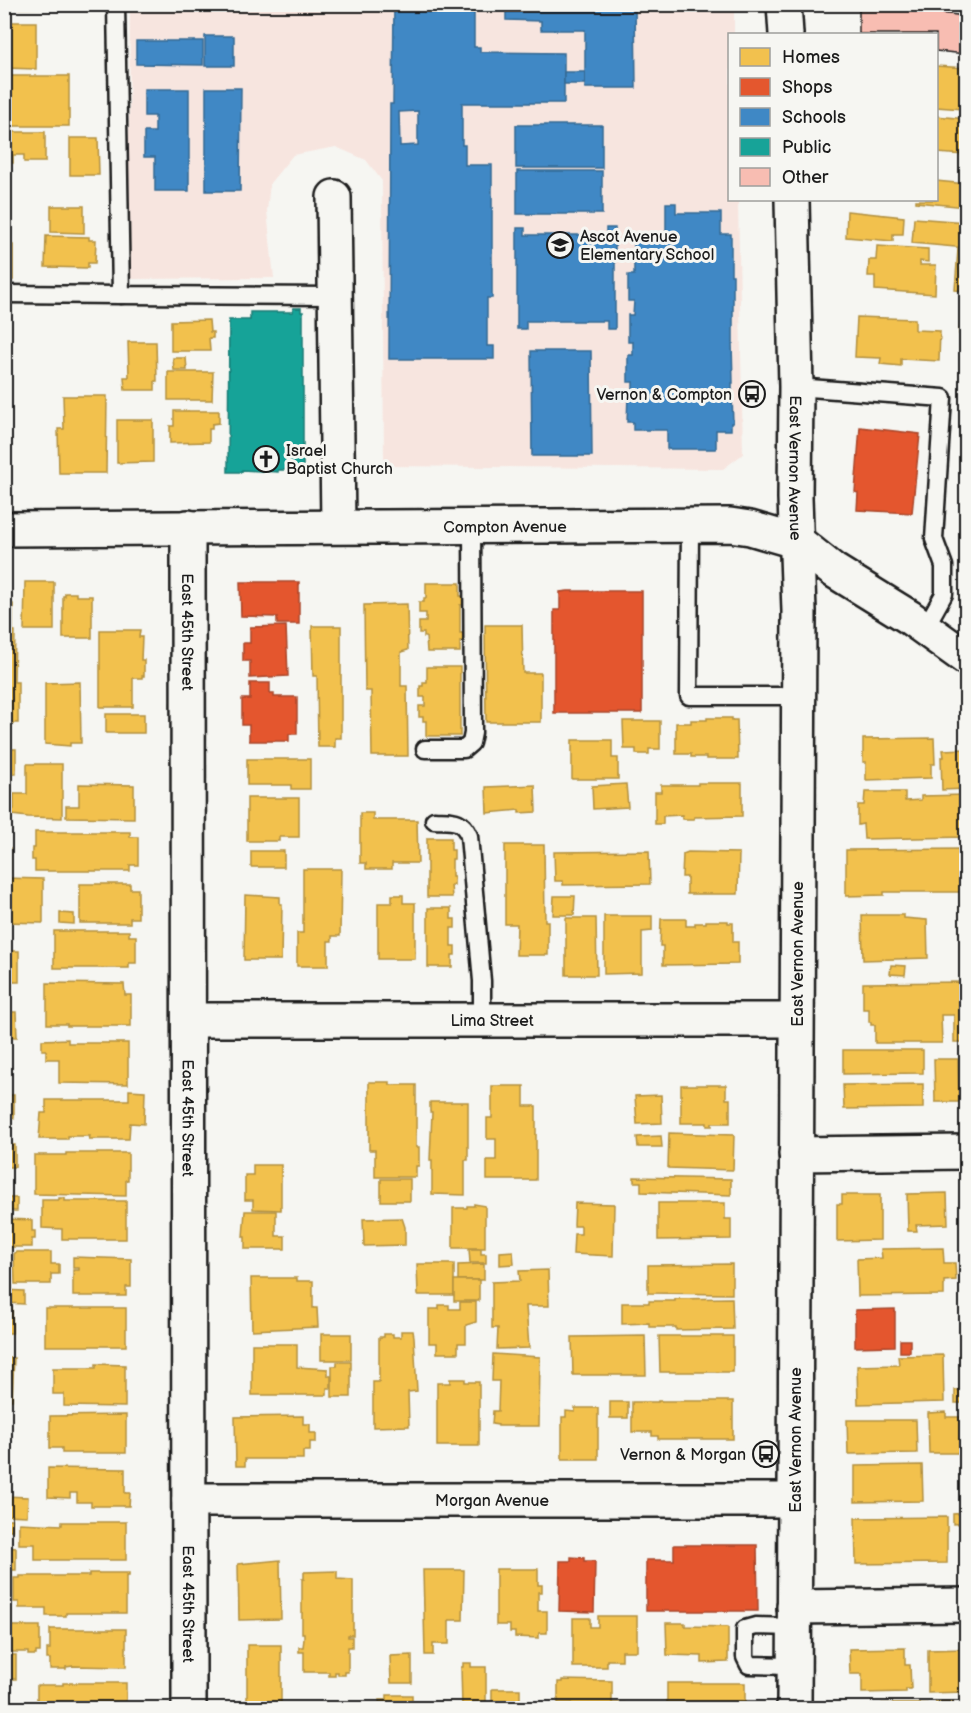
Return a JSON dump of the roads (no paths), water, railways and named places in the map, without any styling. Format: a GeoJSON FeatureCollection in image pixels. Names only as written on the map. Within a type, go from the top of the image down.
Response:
{"type":"FeatureCollection","features":[{"type":"Feature","properties":{"kind":"street"},"geometry":{"type":"LineString","coordinates":[[784,4],[786,33]]}},
{"type":"Feature","properties":{"kind":"street"},"geometry":{"type":"LineString","coordinates":[[334,197],[338,526]]}},
{"type":"Feature","properties":{"kind":"street","name":"East Vernon Avenue"},"geometry":{"type":"LineString","coordinates":[[792,201],[796,387],[795,498],[798,542],[794,1708]]}},
{"type":"Feature","properties":{"kind":"street","name":"Compton Avenue"},"geometry":{"type":"LineString","coordinates":[[4,529],[730,525],[750,528],[798,542],[833,570],[926,628],[966,658]]}},
{"type":"Feature","properties":{"kind":"street","name":"East 45th Street"},"geometry":{"type":"LineString","coordinates":[[188,527],[189,1708]]}},
{"type":"Feature","properties":{"kind":"street","name":"Lima Street"},"geometry":{"type":"LineString","coordinates":[[189,1020],[796,1020]]}},
{"type":"Feature","properties":{"kind":"street"},"geometry":{"type":"LineString","coordinates":[[796,1154],[966,1152]]}},
{"type":"Feature","properties":{"kind":"street","name":"Morgan Avenue"},"geometry":{"type":"LineString","coordinates":[[189,1500],[794,1500]]}},
{"type":"Feature","properties":{"kind":"street"},"geometry":{"type":"LineString","coordinates":[[794,1617],[966,1605]]}},
{"type":"Feature","properties":{"kind":"lane"},"geometry":{"type":"LineString","coordinates":[[116,4],[121,295]]}},
{"type":"Feature","properties":{"kind":"lane"},"geometry":{"type":"LineString","coordinates":[[4,294],[335,296]]}},
{"type":"Feature","properties":{"kind":"lane"},"geometry":{"type":"LineString","coordinates":[[796,387],[943,398],[934,539],[944,566],[944,594],[926,628]]}},
{"type":"Feature","properties":{"kind":"lane"},"geometry":{"type":"LineString","coordinates":[[425,749],[464,748],[471,743],[473,733],[472,525]]}},
{"type":"Feature","properties":{"kind":"lane"},"geometry":{"type":"LineString","coordinates":[[690,525],[689,696],[797,696]]}},
{"type":"Feature","properties":{"kind":"lane"},"geometry":{"type":"LineString","coordinates":[[434,820],[457,821],[466,827],[470,836],[482,981],[482,1020]]}},
{"type":"Feature","properties":{"kind":"lane"},"geometry":{"type":"LineString","coordinates":[[794,1617],[745,1629],[745,1657],[749,1665],[794,1666]]}},
{"type":"Feature","properties":{"kind":"place","name":"Ascot Avenue Elementary School"},"geometry":{"type":"Point","coordinates":[560,245]}},
{"type":"Feature","properties":{"kind":"place","name":"Vernon & Compton"},"geometry":{"type":"Point","coordinates":[752,394]}},
{"type":"Feature","properties":{"kind":"place","name":"Israel Baptist Church"},"geometry":{"type":"Point","coordinates":[266,459]}},
{"type":"Feature","properties":{"kind":"place","name":"Vernon & Morgan"},"geometry":{"type":"Point","coordinates":[766,1454]}}]}
